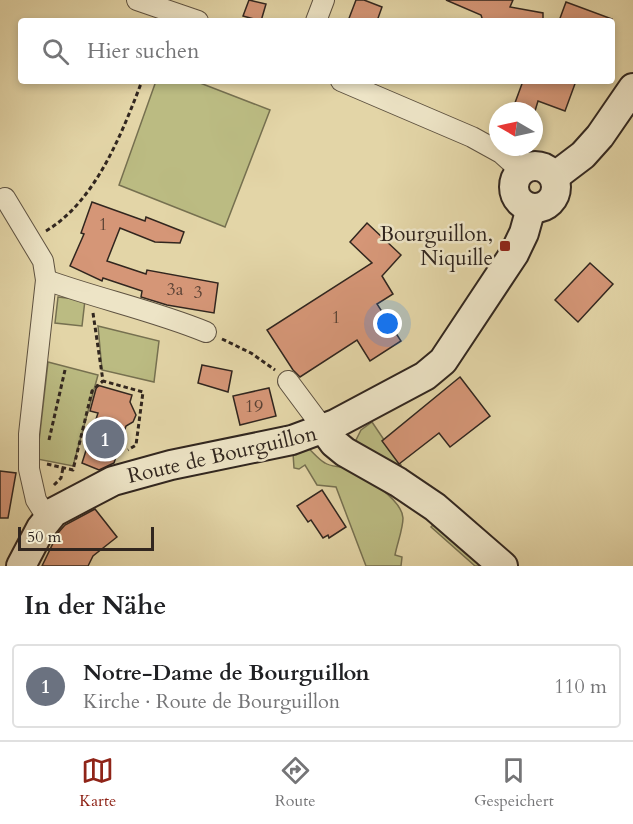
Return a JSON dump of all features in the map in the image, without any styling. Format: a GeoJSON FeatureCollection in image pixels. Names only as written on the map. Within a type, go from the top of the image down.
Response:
{"type":"FeatureCollection","features":[{"type":"Feature","properties":{"kind":"main road"},"geometry":{"type":"LineString","coordinates":[[554,177],[589,149],[633,88]]}},
{"type":"Feature","properties":{"kind":"main road"},"geometry":{"type":"LineString","coordinates":[[526,167],[545,168],[554,177],[556,190],[554,197],[544,206],[531,208],[519,202],[513,189],[514,182],[526,167]]}},
{"type":"Feature","properties":{"kind":"main road"},"geometry":{"type":"LineString","coordinates":[[323,428],[347,418],[425,376],[443,361],[514,254],[524,233],[531,208]]}},
{"type":"Feature","properties":{"kind":"main road","name":"Route de Bourguillon"},"geometry":{"type":"LineString","coordinates":[[48,519],[54,512],[113,481],[171,465],[284,442],[323,428],[334,443],[345,452],[398,482],[435,507],[503,566]]}},
{"type":"Feature","properties":{"kind":"main road"},"geometry":{"type":"LineString","coordinates":[[21,566],[48,519]]}},
{"type":"Feature","properties":{"kind":"street"},"geometry":{"type":"LineString","coordinates":[[137,0],[189,18]]}},
{"type":"Feature","properties":{"kind":"street"},"geometry":{"type":"LineString","coordinates":[[317,18],[324,0]]}},
{"type":"Feature","properties":{"kind":"street"},"geometry":{"type":"LineString","coordinates":[[348,84],[472,137],[501,153],[521,171]]}},
{"type":"Feature","properties":{"kind":"street"},"geometry":{"type":"LineString","coordinates":[[5,198],[32,239],[43,261],[46,280],[29,434],[29,469],[36,500],[48,519]]}},
{"type":"Feature","properties":{"kind":"street"},"geometry":{"type":"LineString","coordinates":[[46,280],[91,296],[185,323],[206,332]]}},
{"type":"Feature","properties":{"kind":"street"},"geometry":{"type":"LineString","coordinates":[[288,381],[323,428]]}},
{"type":"Feature","properties":{"kind":"path"},"geometry":{"type":"LineString","coordinates":[[32,239],[62,221],[77,206],[114,150],[141,84]]}},
{"type":"Feature","properties":{"kind":"path"},"geometry":{"type":"LineString","coordinates":[[91,296],[102,381]]}},
{"type":"Feature","properties":{"kind":"path"},"geometry":{"type":"LineString","coordinates":[[206,332],[251,353],[288,381]]}},
{"type":"Feature","properties":{"kind":"path"},"geometry":{"type":"LineString","coordinates":[[49,440],[65,370]]}},
{"type":"Feature","properties":{"kind":"path"},"geometry":{"type":"LineString","coordinates":[[102,381],[143,392],[136,445],[129,450]]}},
{"type":"Feature","properties":{"kind":"path"},"geometry":{"type":"LineString","coordinates":[[44,463],[73,470],[92,391],[102,381]]}},
{"type":"Feature","properties":{"kind":"path"},"geometry":{"type":"LineString","coordinates":[[51,488],[61,478],[63,468]]}},
{"type":"Feature","properties":{"kind":"green space"},"geometry":{"type":"Polygon","coordinates":[[[155,84],[203,84],[270,110],[225,227],[119,185],[155,84]]]}},
{"type":"Feature","properties":{"kind":"green space"},"geometry":{"type":"Polygon","coordinates":[[[58,297],[85,300],[82,326],[55,323],[58,297]]]}},
{"type":"Feature","properties":{"kind":"green space"},"geometry":{"type":"Polygon","coordinates":[[[98,326],[159,341],[154,382],[102,370],[98,326]]]}},
{"type":"Feature","properties":{"kind":"green space"},"geometry":{"type":"Polygon","coordinates":[[[48,362],[98,375],[73,466],[37,459],[48,362]]]}},
{"type":"Feature","properties":{"kind":"green space"},"geometry":{"type":"Polygon","coordinates":[[[372,422],[401,465],[394,470],[359,445],[356,440],[361,430],[372,422]]]}},
{"type":"Feature","properties":{"kind":"green space"},"geometry":{"type":"Polygon","coordinates":[[[307,447],[325,463],[347,469],[371,482],[396,503],[403,518],[395,555],[402,557],[401,566],[366,566],[336,487],[317,485],[305,465],[299,469],[294,468],[293,453],[307,447]]]}},
{"type":"Feature","properties":{"kind":"green space"},"geometry":{"type":"Polygon","coordinates":[[[434,524],[490,566],[475,566],[431,527],[434,524]]]}},
{"type":"Feature","properties":{"kind":"building"},"geometry":{"type":"Polygon","coordinates":[[[249,0],[266,4],[262,18],[243,16],[249,0]]]}},
{"type":"Feature","properties":{"kind":"building"},"geometry":{"type":"Polygon","coordinates":[[[356,0],[364,0],[382,7],[378,18],[349,18],[356,0]]]}},
{"type":"Feature","properties":{"kind":"building"},"geometry":{"type":"Polygon","coordinates":[[[446,0],[513,0],[510,7],[543,13],[543,18],[482,18],[481,15],[446,0]]]}},
{"type":"Feature","properties":{"kind":"building"},"geometry":{"type":"Polygon","coordinates":[[[566,2],[609,18],[560,18],[566,2]]]}},
{"type":"Feature","properties":{"kind":"building"},"geometry":{"type":"Polygon","coordinates":[[[522,84],[575,84],[565,111],[538,101],[515,102],[522,84]]]}},
{"type":"Feature","properties":{"kind":"building"},"geometry":{"type":"Polygon","coordinates":[[[92,202],[145,221],[146,217],[184,232],[180,243],[155,242],[120,228],[107,261],[146,274],[147,270],[218,283],[214,313],[167,305],[141,297],[142,291],[103,278],[102,281],[70,266],[84,234],[81,233],[92,202]]]}},
{"type":"Feature","properties":{"kind":"building"},"geometry":{"type":"Polygon","coordinates":[[[367,223],[401,255],[382,276],[393,294],[377,304],[401,341],[370,361],[357,340],[300,377],[267,330],[372,263],[350,242],[367,223]]]}},
{"type":"Feature","properties":{"kind":"building"},"geometry":{"type":"Polygon","coordinates":[[[590,263],[613,284],[578,322],[555,300],[590,263]]]}},
{"type":"Feature","properties":{"kind":"building"},"geometry":{"type":"Polygon","coordinates":[[[202,365],[232,371],[228,392],[198,383],[202,365]]]}},
{"type":"Feature","properties":{"kind":"building"},"geometry":{"type":"Polygon","coordinates":[[[460,377],[490,416],[450,447],[439,433],[399,464],[382,441],[460,377]]]}},
{"type":"Feature","properties":{"kind":"building"},"geometry":{"type":"Polygon","coordinates":[[[97,385],[132,395],[130,402],[136,415],[133,422],[126,426],[114,463],[99,470],[82,463],[98,413],[90,411],[97,385]]]}},
{"type":"Feature","properties":{"kind":"building"},"geometry":{"type":"Polygon","coordinates":[[[269,388],[276,416],[240,425],[233,396],[269,388]]]}},
{"type":"Feature","properties":{"kind":"building"},"geometry":{"type":"Polygon","coordinates":[[[0,471],[16,473],[8,518],[0,518],[0,471]]]}},
{"type":"Feature","properties":{"kind":"building"},"geometry":{"type":"Polygon","coordinates":[[[322,490],[346,527],[329,538],[328,535],[323,538],[311,520],[308,522],[297,506],[322,490]]]}},
{"type":"Feature","properties":{"kind":"building"},"geometry":{"type":"Polygon","coordinates":[[[95,509],[117,537],[93,556],[88,566],[42,566],[58,533],[65,525],[95,509]]]}},
{"type":"Feature","properties":{"kind":"place","name":"Bourguillon, Niquille"},"geometry":{"type":"Point","coordinates":[505,246]}},
{"type":"Feature","properties":{"kind":"place","name":"Notre-Dame de Bourguillon"},"geometry":{"type":"Point","coordinates":[105,439]}}]}
